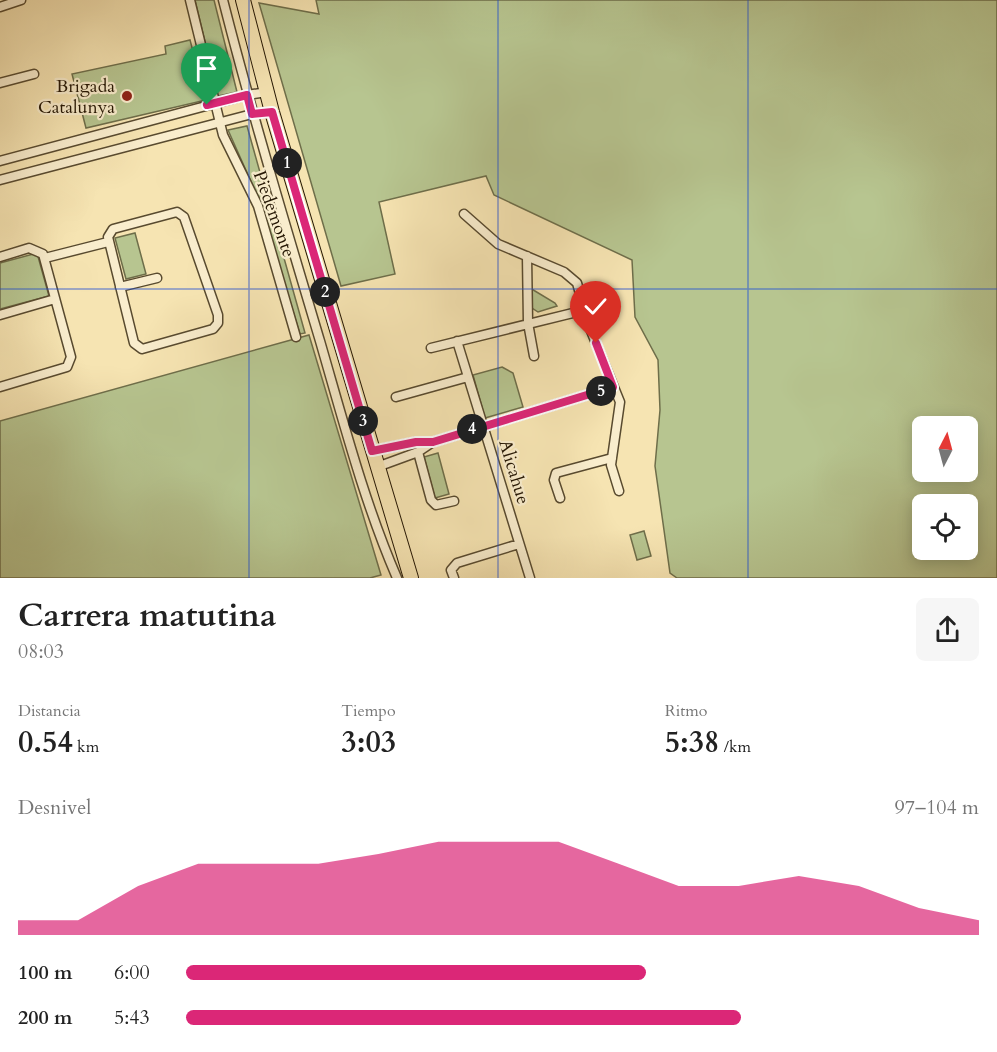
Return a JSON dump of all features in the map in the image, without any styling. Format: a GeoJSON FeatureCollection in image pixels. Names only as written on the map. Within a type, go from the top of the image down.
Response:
{"type":"FeatureCollection","features":[{"type":"Feature","properties":{"kind":"main road"},"geometry":{"type":"LineString","coordinates":[[243,0],[272,112],[411,578]]}},
{"type":"Feature","properties":{"kind":"street"},"geometry":{"type":"LineString","coordinates":[[0,7],[21,0]]}},
{"type":"Feature","properties":{"kind":"street","name":"Piedemonte"},"geometry":{"type":"LineString","coordinates":[[190,0],[223,135],[258,206],[296,337]]}},
{"type":"Feature","properties":{"kind":"street"},"geometry":{"type":"LineString","coordinates":[[223,0],[252,114],[381,542],[397,578]]}},
{"type":"Feature","properties":{"kind":"street"},"geometry":{"type":"LineString","coordinates":[[0,82],[34,74]]}},
{"type":"Feature","properties":{"kind":"street"},"geometry":{"type":"LineString","coordinates":[[0,161],[215,103],[267,92]]}},
{"type":"Feature","properties":{"kind":"street"},"geometry":{"type":"LineString","coordinates":[[0,180],[252,114],[272,112]]}},
{"type":"Feature","properties":{"kind":"street"},"geometry":{"type":"LineString","coordinates":[[175,114],[182,123],[181,133]]}},
{"type":"Feature","properties":{"kind":"street"},"geometry":{"type":"LineString","coordinates":[[172,213],[182,214],[218,315],[218,323],[213,329],[142,349],[134,343],[108,242],[109,234],[113,229],[172,213]]}},
{"type":"Feature","properties":{"kind":"street"},"geometry":{"type":"LineString","coordinates":[[464,214],[493,240],[564,272],[577,283],[620,402],[621,411],[611,465],[620,491]]}},
{"type":"Feature","properties":{"kind":"street"},"geometry":{"type":"LineString","coordinates":[[45,258],[108,242]]}},
{"type":"Feature","properties":{"kind":"street"},"geometry":{"type":"LineString","coordinates":[[0,257],[29,248],[40,251],[45,258],[71,355],[70,364],[0,387]]}},
{"type":"Feature","properties":{"kind":"street"},"geometry":{"type":"LineString","coordinates":[[527,256],[528,323],[534,356]]}},
{"type":"Feature","properties":{"kind":"street"},"geometry":{"type":"LineString","coordinates":[[120,286],[157,278]]}},
{"type":"Feature","properties":{"kind":"street"},"geometry":{"type":"LineString","coordinates":[[0,315],[55,299]]}},
{"type":"Feature","properties":{"kind":"street"},"geometry":{"type":"LineString","coordinates":[[430,348],[585,310]]}},
{"type":"Feature","properties":{"kind":"street","name":"Alicahue"},"geometry":{"type":"LineString","coordinates":[[457,341],[530,578]]}},
{"type":"Feature","properties":{"kind":"street"},"geometry":{"type":"LineString","coordinates":[[396,397],[468,377]]}},
{"type":"Feature","properties":{"kind":"street"},"geometry":{"type":"LineString","coordinates":[[377,467],[418,452],[433,442],[613,387]]}},
{"type":"Feature","properties":{"kind":"street"},"geometry":{"type":"LineString","coordinates":[[372,451],[416,442],[433,442]]}},
{"type":"Feature","properties":{"kind":"street"},"geometry":{"type":"LineString","coordinates":[[418,452],[431,500],[436,505],[454,501]]}},
{"type":"Feature","properties":{"kind":"street"},"geometry":{"type":"LineString","coordinates":[[560,498],[554,480],[556,472],[612,458]]}},
{"type":"Feature","properties":{"kind":"street"},"geometry":{"type":"LineString","coordinates":[[454,578],[452,570],[457,563],[519,544]]}},
{"type":"Feature","properties":{"kind":"green space"},"geometry":{"type":"Polygon","coordinates":[[[195,0],[214,0],[237,92],[218,96],[195,0]]]}},
{"type":"Feature","properties":{"kind":"green space"},"geometry":{"type":"Polygon","coordinates":[[[316,0],[997,0],[997,578],[677,578],[670,573],[655,466],[660,410],[658,360],[635,317],[632,260],[494,195],[486,176],[379,202],[395,274],[341,286],[259,3],[319,14],[316,0]]]}},
{"type":"Feature","properties":{"kind":"green space"},"geometry":{"type":"Polygon","coordinates":[[[190,40],[206,100],[86,128],[72,74],[166,54],[165,46],[190,40]]]}},
{"type":"Feature","properties":{"kind":"green space"},"geometry":{"type":"Polygon","coordinates":[[[247,126],[305,333],[300,334],[257,195],[228,130],[247,126]]]}},
{"type":"Feature","properties":{"kind":"green space"},"geometry":{"type":"Polygon","coordinates":[[[135,233],[146,274],[126,279],[115,238],[135,233]]]}},
{"type":"Feature","properties":{"kind":"green space"},"geometry":{"type":"Polygon","coordinates":[[[37,253],[49,296],[0,309],[0,263],[37,253]]]}},
{"type":"Feature","properties":{"kind":"green space"},"geometry":{"type":"Polygon","coordinates":[[[530,288],[557,306],[538,312],[532,308],[530,288]]]}},
{"type":"Feature","properties":{"kind":"green space"},"geometry":{"type":"Polygon","coordinates":[[[309,335],[381,575],[370,578],[0,578],[0,421],[309,335]]]}},
{"type":"Feature","properties":{"kind":"green space"},"geometry":{"type":"Polygon","coordinates":[[[502,367],[513,373],[523,407],[485,418],[473,375],[502,367]]]}},
{"type":"Feature","properties":{"kind":"green space"},"geometry":{"type":"Polygon","coordinates":[[[438,453],[449,494],[435,498],[424,457],[438,453]]]}},
{"type":"Feature","properties":{"kind":"green space"},"geometry":{"type":"Polygon","coordinates":[[[644,531],[651,556],[637,560],[630,535],[644,531]]]}},
{"type":"Feature","properties":{"kind":"place","name":"Brigada Catalunya"},"geometry":{"type":"Point","coordinates":[127,96]}},
{"type":"Feature","properties":{"kind":"route"},"geometry":{"type":"LineString","coordinates":[[207,105],[247,95],[252,114],[272,112],[372,451],[416,442],[433,442],[613,387],[596,343]]}}]}
